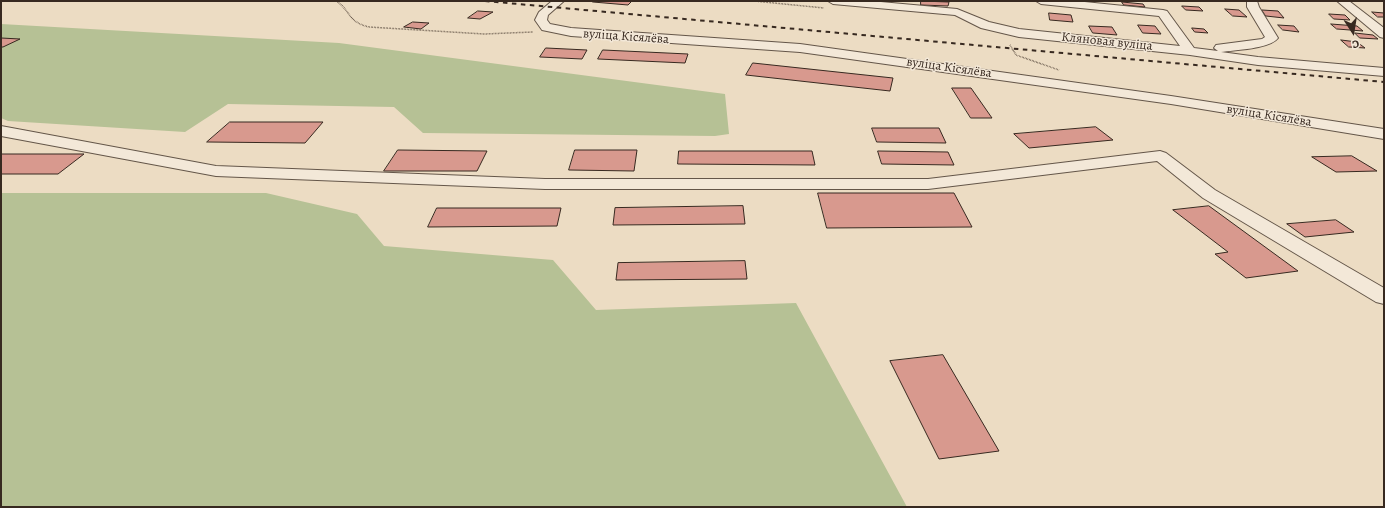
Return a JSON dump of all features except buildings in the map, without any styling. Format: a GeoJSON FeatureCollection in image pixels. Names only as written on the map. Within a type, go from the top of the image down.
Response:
{"type":"FeatureCollection","features":[{"type":"Feature","properties":{"kind":"street"},"geometry":{"type":"LineString","coordinates":[[553,29],[546,27],[541,20],[543,14],[559,1]]}},
{"type":"Feature","properties":{"kind":"street","name":"Кляновая вуліца"},"geometry":{"type":"LineString","coordinates":[[833,1],[958,6],[985,25],[1019,33],[1190,51],[1258,61],[1384,72]]}},
{"type":"Feature","properties":{"kind":"street"},"geometry":{"type":"LineString","coordinates":[[1041,1],[1163,12],[1190,51],[1265,42],[1272,38],[1253,7],[1252,1]]}},
{"type":"Feature","properties":{"kind":"street"},"geometry":{"type":"LineString","coordinates":[[1342,1],[1383,33]]}},
{"type":"Feature","properties":{"kind":"street","name":"вуліца Кісялёва"},"geometry":{"type":"LineString","coordinates":[[553,29],[590,35],[807,49],[1171,100],[1384,134]]}},
{"type":"Feature","properties":{"kind":"street"},"geometry":{"type":"LineString","coordinates":[[1,131],[216,171],[545,184],[928,184],[1160,156],[1209,194],[1384,297]]}},
{"type":"Feature","properties":{"kind":"path"},"geometry":{"type":"LineString","coordinates":[[336,1],[341,4],[351,20],[366,26],[433,32],[515,34],[553,29]]}},
{"type":"Feature","properties":{"kind":"path"},"geometry":{"type":"LineString","coordinates":[[1010,44],[1016,55]]}},
{"type":"Feature","properties":{"kind":"green space"},"geometry":{"type":"Polygon","coordinates":[[[1,24],[339,43],[725,94],[729,134],[715,136],[423,133],[394,107],[228,104],[185,132],[8,121],[1,118],[1,24]]]}},
{"type":"Feature","properties":{"kind":"green space"},"geometry":{"type":"Polygon","coordinates":[[[1,193],[266,193],[357,214],[384,246],[553,260],[596,310],[796,303],[907,507],[1,507],[1,193]]]}},
{"type":"Feature","properties":{"kind":"railway"},"geometry":{"type":"LineString","coordinates":[[485,1],[1384,82]]}}]}
